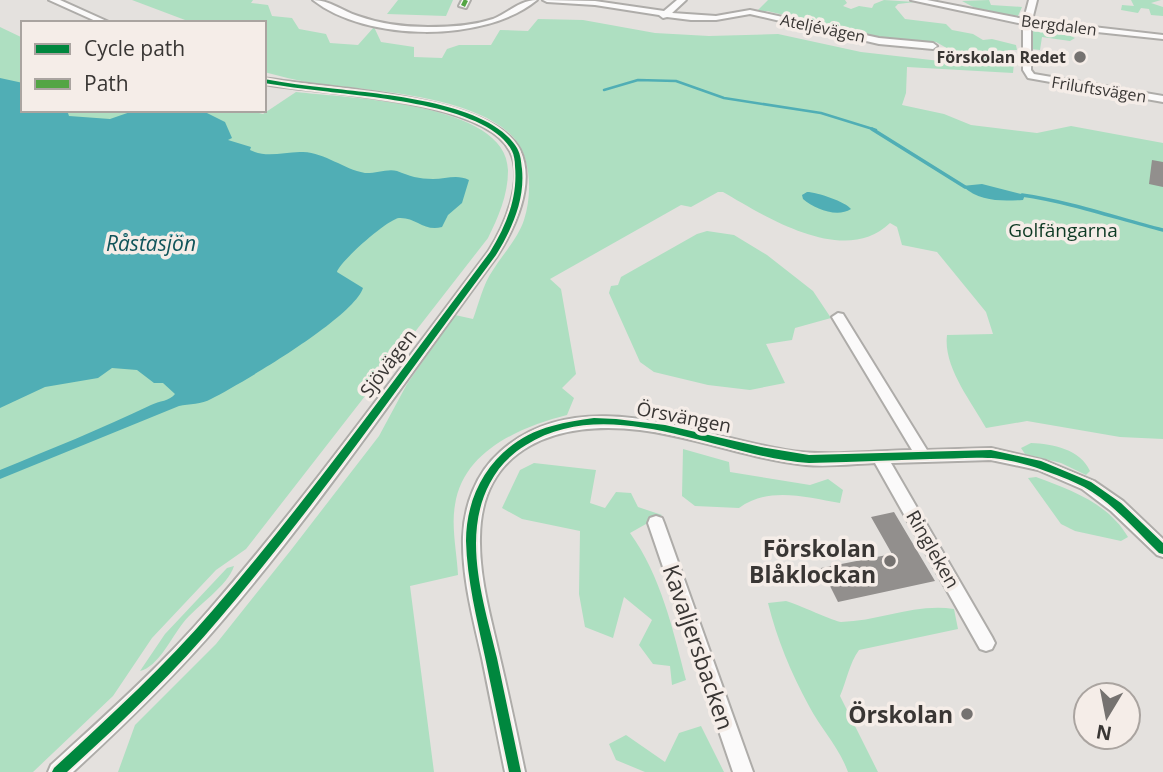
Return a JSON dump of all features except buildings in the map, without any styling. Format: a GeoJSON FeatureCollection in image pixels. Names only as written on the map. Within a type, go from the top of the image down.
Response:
{"type":"FeatureCollection","features":[{"type":"Feature","properties":{"kind":"street"},"geometry":{"type":"LineString","coordinates":[[53,0],[102,21]]}},
{"type":"Feature","properties":{"kind":"street"},"geometry":{"type":"LineString","coordinates":[[317,0],[335,10],[368,20],[436,29],[491,22],[533,0]]}},
{"type":"Feature","properties":{"kind":"street","name":"Ateljévägen"},"geometry":{"type":"LineString","coordinates":[[547,0],[605,2],[663,16],[716,18],[750,12],[879,41],[933,46]]}},
{"type":"Feature","properties":{"kind":"street"},"geometry":{"type":"LineString","coordinates":[[663,16],[682,0]]}},
{"type":"Feature","properties":{"kind":"street","name":"Bergdalen"},"geometry":{"type":"LineString","coordinates":[[915,0],[1027,22],[1163,37]]}},
{"type":"Feature","properties":{"kind":"street","name":"Friluftsvägen"},"geometry":{"type":"LineString","coordinates":[[1033,0],[1027,22],[1027,71],[1031,76],[1163,99]]}},
{"type":"Feature","properties":{"kind":"street"},"geometry":{"type":"LineString","coordinates":[[750,12],[760,2]]}},
{"type":"Feature","properties":{"kind":"street","name":"Sjövägen"},"geometry":{"type":"LineString","coordinates":[[58,772],[133,702],[216,614],[314,491],[493,253],[513,214],[519,194],[516,153],[504,136],[483,121],[427,103],[266,80]]}},
{"type":"Feature","properties":{"kind":"street"},"geometry":{"type":"LineString","coordinates":[[838,317],[923,456]]}},
{"type":"Feature","properties":{"kind":"street","name":"Örsvängen"},"geometry":{"type":"LineString","coordinates":[[514,772],[476,587],[472,539],[477,501],[504,454],[528,437],[561,426],[598,421],[674,431],[786,457],[809,459],[991,454],[1066,474],[1117,506],[1163,550]]}},
{"type":"Feature","properties":{"kind":"street","name":"Ringleken"},"geometry":{"type":"LineString","coordinates":[[879,456],[986,643]]}},
{"type":"Feature","properties":{"kind":"street","name":"Kavaljersbacken"},"geometry":{"type":"LineString","coordinates":[[656,523],[743,772]]}},
{"type":"Feature","properties":{"kind":"green space","name":"Golfängarna"},"geometry":{"type":"Polygon","coordinates":[[[132,0],[253,0],[251,3],[268,5],[272,16],[292,18],[299,29],[326,34],[330,43],[358,45],[374,27],[381,42],[414,47],[414,57],[442,58],[447,49],[459,45],[491,45],[500,30],[528,31],[538,19],[583,20],[655,33],[709,36],[778,34],[861,52],[940,61],[955,57],[952,51],[936,42],[879,37],[767,11],[756,12],[768,0],[845,0],[847,3],[843,6],[851,9],[859,6],[872,8],[874,4],[884,0],[915,2],[898,4],[895,7],[905,19],[946,24],[952,30],[973,34],[983,40],[992,39],[1016,45],[1017,50],[1008,50],[1006,61],[1014,63],[1013,73],[907,67],[906,93],[902,105],[944,114],[971,125],[1037,133],[1071,126],[1163,143],[1163,439],[1120,437],[1027,421],[986,428],[954,371],[949,359],[947,335],[993,334],[986,312],[937,252],[902,245],[897,227],[890,223],[872,235],[851,240],[829,239],[806,233],[761,214],[723,192],[718,192],[691,207],[681,205],[550,279],[561,289],[576,374],[562,388],[574,398],[567,415],[531,427],[496,444],[469,470],[460,486],[454,513],[458,575],[410,586],[434,772],[118,772],[135,725],[216,644],[291,550],[379,436],[407,384],[455,315],[473,319],[490,275],[521,227],[527,210],[529,189],[524,156],[514,138],[497,124],[474,112],[419,97],[311,83],[266,72],[266,21],[188,21],[132,0]]]}},
{"type":"Feature","properties":{"kind":"green space"},"geometry":{"type":"Polygon","coordinates":[[[398,0],[453,0],[446,16],[387,14],[398,0]]]}},
{"type":"Feature","properties":{"kind":"green space"},"geometry":{"type":"Polygon","coordinates":[[[989,0],[991,5],[1022,7],[1018,16],[977,9],[962,1],[989,0]]]}},
{"type":"Feature","properties":{"kind":"green space"},"geometry":{"type":"Polygon","coordinates":[[[1131,0],[1161,0],[1151,3],[1163,7],[1163,16],[1151,15],[1149,9],[1141,8],[1138,13],[1121,10],[1122,5],[1134,6],[1131,0]]]}},
{"type":"Feature","properties":{"kind":"green space"},"geometry":{"type":"Polygon","coordinates":[[[1035,26],[1059,30],[1075,38],[1070,41],[1042,37],[1040,50],[1031,49],[1032,28],[1035,26]]]}},
{"type":"Feature","properties":{"kind":"green space"},"geometry":{"type":"Polygon","coordinates":[[[0,27],[21,37],[21,112],[263,114],[296,92],[385,101],[421,108],[454,117],[482,130],[501,148],[508,171],[499,214],[488,238],[246,549],[216,570],[152,638],[113,696],[33,772],[0,772],[0,27]]]}},
{"type":"Feature","properties":{"kind":"green space"},"geometry":{"type":"Polygon","coordinates":[[[707,231],[734,235],[767,255],[813,291],[831,318],[795,328],[792,340],[766,344],[785,383],[750,390],[708,385],[654,372],[640,362],[609,293],[611,286],[618,285],[621,277],[707,231]]]}},
{"type":"Feature","properties":{"kind":"green space"},"geometry":{"type":"Polygon","coordinates":[[[1031,443],[1065,449],[1080,457],[1090,471],[1086,475],[1061,463],[1025,454],[1021,448],[1031,443]]]}},
{"type":"Feature","properties":{"kind":"green space"},"geometry":{"type":"Polygon","coordinates":[[[683,449],[729,462],[730,472],[810,485],[828,479],[843,490],[840,503],[801,496],[775,495],[750,501],[739,508],[695,506],[682,496],[683,449]]]}},
{"type":"Feature","properties":{"kind":"green space"},"geometry":{"type":"Polygon","coordinates":[[[534,463],[596,470],[590,503],[605,508],[616,492],[631,493],[638,507],[662,515],[630,533],[658,585],[686,680],[672,685],[670,666],[653,664],[639,645],[652,620],[624,597],[613,638],[585,627],[579,594],[580,531],[522,519],[502,508],[520,470],[534,463]]]}},
{"type":"Feature","properties":{"kind":"green space"},"geometry":{"type":"Polygon","coordinates":[[[1036,477],[1088,499],[1110,515],[1128,537],[1121,541],[1075,531],[1061,524],[1028,478],[1036,477]]]}},
{"type":"Feature","properties":{"kind":"green space"},"geometry":{"type":"Polygon","coordinates":[[[234,566],[219,588],[183,623],[153,664],[140,671],[165,634],[227,568],[234,566]]]}},
{"type":"Feature","properties":{"kind":"green space"},"geometry":{"type":"Polygon","coordinates":[[[786,601],[841,622],[926,608],[954,609],[958,629],[859,650],[853,661],[840,696],[878,772],[848,772],[840,754],[809,706],[785,656],[768,603],[786,601]]]}},
{"type":"Feature","properties":{"kind":"green space"},"geometry":{"type":"Polygon","coordinates":[[[701,726],[724,772],[645,772],[616,760],[609,744],[626,735],[665,762],[679,733],[701,726]]]}},
{"type":"Feature","properties":{"kind":"water","name":"Råstasjön"},"geometry":{"type":"Polygon","coordinates":[[[0,78],[21,83],[21,112],[68,112],[69,116],[110,119],[130,112],[205,112],[225,122],[232,138],[228,140],[251,147],[250,150],[257,153],[311,153],[365,173],[393,170],[423,178],[456,177],[469,180],[462,203],[448,215],[442,227],[430,228],[399,218],[385,225],[355,251],[337,272],[363,288],[355,301],[339,316],[295,349],[207,401],[179,406],[0,479],[0,470],[167,400],[175,394],[163,383],[154,383],[137,370],[112,368],[98,378],[45,387],[0,408],[0,78]]]}},
{"type":"Feature","properties":{"kind":"water"},"geometry":{"type":"Polygon","coordinates":[[[982,184],[1025,195],[1023,200],[991,199],[976,195],[962,186],[982,184]]]}},
{"type":"Feature","properties":{"kind":"water"},"geometry":{"type":"Polygon","coordinates":[[[807,192],[831,198],[851,209],[839,213],[820,209],[803,199],[802,195],[807,192]]]}},
{"type":"Feature","properties":{"kind":"waterway"},"geometry":{"type":"LineString","coordinates":[[604,90],[638,80],[676,81],[724,98],[821,113],[876,130]]}},
{"type":"Feature","properties":{"kind":"waterway"},"geometry":{"type":"LineString","coordinates":[[872,129],[965,187]]}},
{"type":"Feature","properties":{"kind":"waterway"},"geometry":{"type":"LineString","coordinates":[[1022,195],[1163,230]]}},
{"type":"Feature","properties":{"kind":"marked path"},"geometry":{"type":"LineString","coordinates":[[463,6],[466,0]]}},
{"type":"Feature","properties":{"kind":"cycle path"},"geometry":{"type":"LineString","coordinates":[[58,772],[178,656],[216,615],[288,527],[493,253],[504,235],[516,205],[518,159],[513,147],[496,129],[469,116],[436,106],[266,81]]}},
{"type":"Feature","properties":{"kind":"cycle path"},"geometry":{"type":"LineString","coordinates":[[515,772],[482,621],[471,538],[477,501],[498,462],[514,448],[551,429],[594,422],[641,424],[809,459],[991,454],[1041,465],[1088,485],[1117,506],[1163,550]]}},
{"type":"Feature","properties":{"kind":"place","name":"Förskolan Redet"},"geometry":{"type":"Point","coordinates":[1080,57]}},
{"type":"Feature","properties":{"kind":"place","name":"Förskolan Blåklockan"},"geometry":{"type":"Point","coordinates":[890,561]}},
{"type":"Feature","properties":{"kind":"place","name":"Örskolan"},"geometry":{"type":"Point","coordinates":[967,714]}}]}
